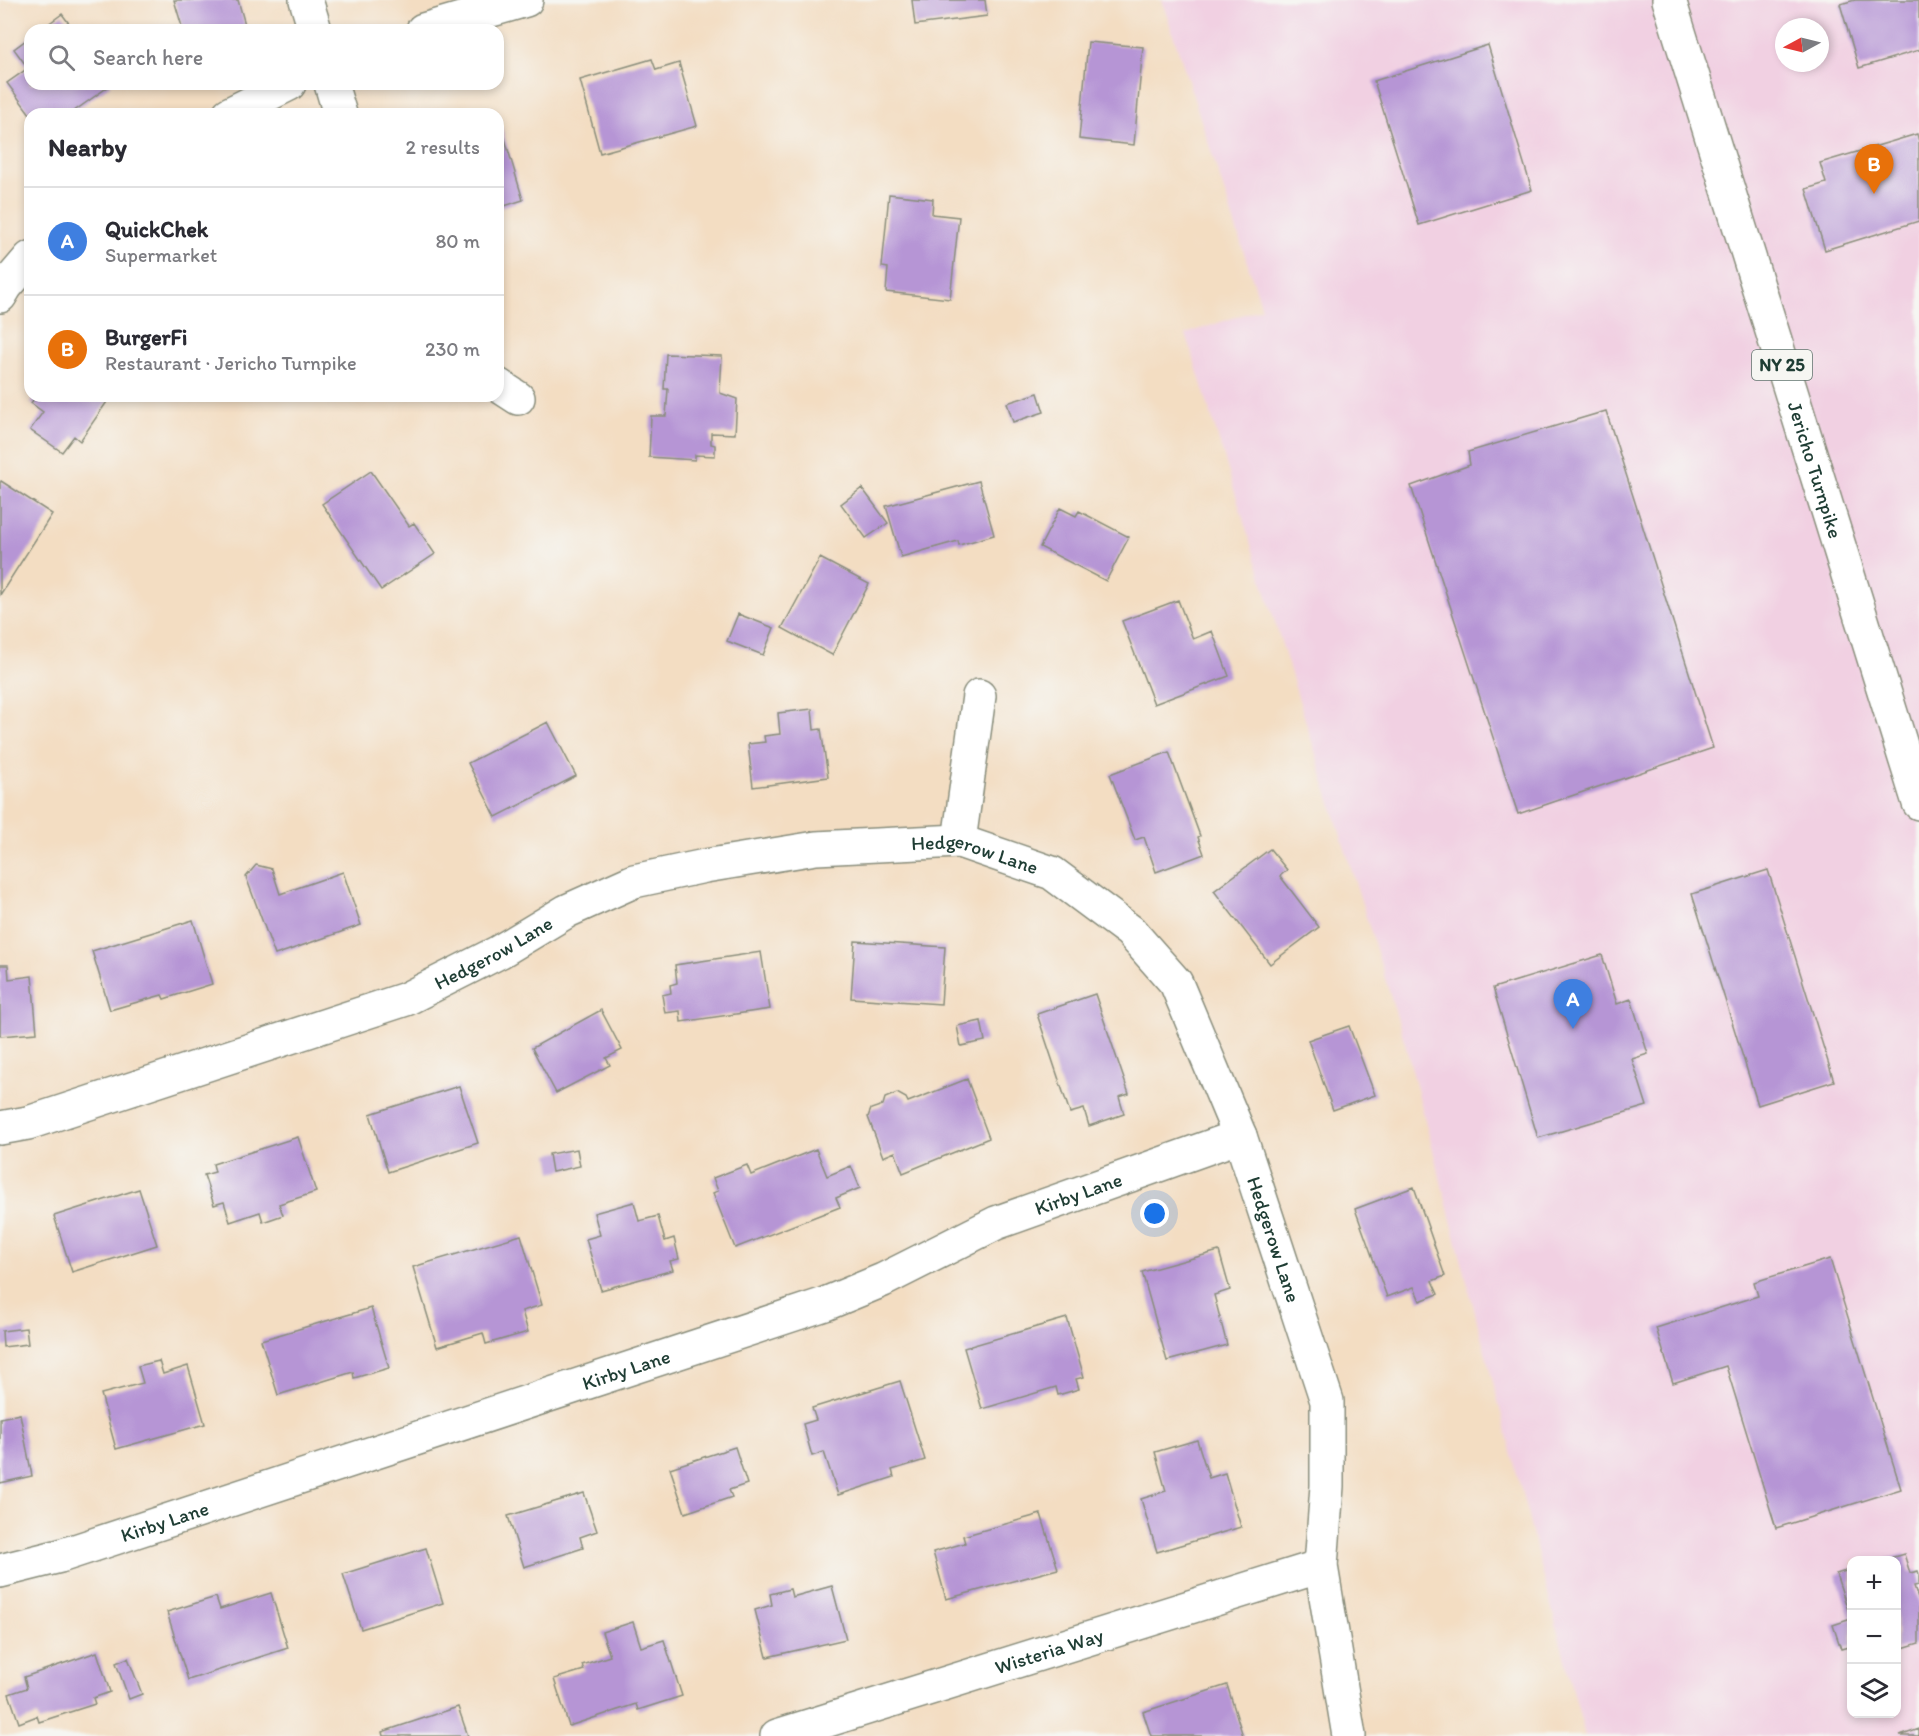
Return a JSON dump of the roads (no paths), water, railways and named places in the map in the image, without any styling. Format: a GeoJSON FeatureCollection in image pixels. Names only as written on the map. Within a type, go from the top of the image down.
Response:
{"type":"FeatureCollection","features":[{"type":"Feature","properties":{"kind":"street"},"geometry":{"type":"LineString","coordinates":[[306,0],[313,24]]}},
{"type":"Feature","properties":{"kind":"street"},"geometry":{"type":"LineString","coordinates":[[444,24],[526,0]]}},
{"type":"Feature","properties":{"kind":"street","name":"Jericho Turnpike"},"geometry":{"type":"LineString","coordinates":[[1669,0],[1919,803]]}},
{"type":"Feature","properties":{"kind":"street"},"geometry":{"type":"LineString","coordinates":[[241,108],[277,90]]}},
{"type":"Feature","properties":{"kind":"street"},"geometry":{"type":"LineString","coordinates":[[333,90],[338,108]]}},
{"type":"Feature","properties":{"kind":"street"},"geometry":{"type":"LineString","coordinates":[[0,296],[24,265]]}},
{"type":"Feature","properties":{"kind":"street"},"geometry":{"type":"LineString","coordinates":[[959,841],[979,696]]}},
{"type":"Feature","properties":{"kind":"street","name":"Hedgerow Lane"},"geometry":{"type":"LineString","coordinates":[[0,1128],[28,1124],[406,999],[499,952],[567,910],[634,881],[705,866],[816,848],[959,841],[1052,873],[1130,931],[1176,982],[1240,1136],[1327,1401],[1328,1486],[1321,1566],[1349,1736]]}},
{"type":"Feature","properties":{"kind":"street","name":"Kirby Lane"},"geometry":{"type":"LineString","coordinates":[[0,1571],[72,1552],[825,1305],[883,1280],[996,1222],[1240,1136]]}},
{"type":"Feature","properties":{"kind":"street","name":"Wisteria Way"},"geometry":{"type":"LineString","coordinates":[[777,1736],[1321,1566]]}},
{"type":"Feature","properties":{"kind":"place","name":"BurgerFi"},"geometry":{"type":"Point","coordinates":[1874,194]}},
{"type":"Feature","properties":{"kind":"place","name":"QuickChek"},"geometry":{"type":"Point","coordinates":[1573,1029]}}]}
